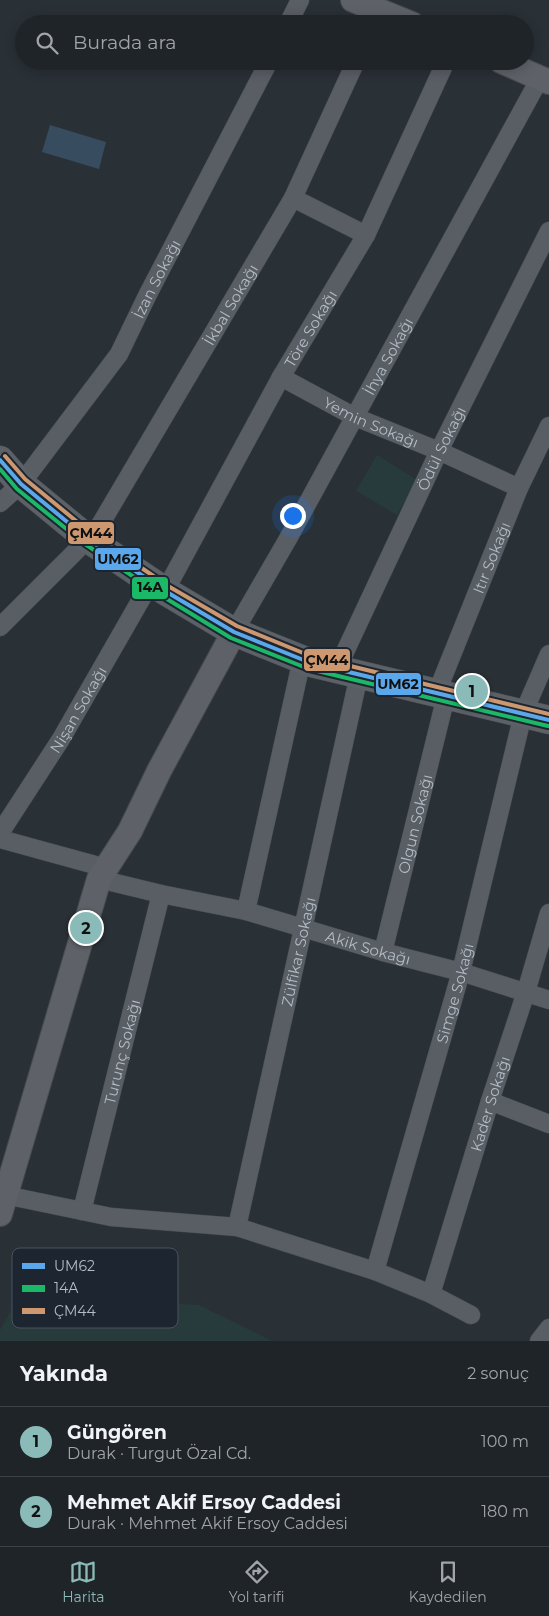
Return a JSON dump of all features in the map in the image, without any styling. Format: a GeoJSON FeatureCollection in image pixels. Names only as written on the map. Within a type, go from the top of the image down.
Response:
{"type":"FeatureCollection","features":[{"type":"Feature","properties":{"kind":"main road"},"geometry":{"type":"LineString","coordinates":[[0,460],[22,484],[88,539],[158,586],[234,632],[302,659],[348,672],[549,720]]}},
{"type":"Feature","properties":{"kind":"street"},"geometry":{"type":"LineString","coordinates":[[292,15],[300,0]]}},
{"type":"Feature","properties":{"kind":"street"},"geometry":{"type":"LineString","coordinates":[[353,0],[373,15]]}},
{"type":"Feature","properties":{"kind":"street","name":"İzan Sokağı"},"geometry":{"type":"LineString","coordinates":[[0,503],[22,484],[119,354],[264,70]]}},
{"type":"Feature","properties":{"kind":"street","name":"İkbal Sokağı"},"geometry":{"type":"LineString","coordinates":[[0,627],[100,525],[293,198],[352,70]]}},
{"type":"Feature","properties":{"kind":"street","name":"Töre Sokağı"},"geometry":{"type":"LineString","coordinates":[[158,586],[366,235],[442,70]]}},
{"type":"Feature","properties":{"kind":"street"},"geometry":{"type":"LineString","coordinates":[[521,70],[544,80]]}},
{"type":"Feature","properties":{"kind":"street","name":"İhya Sokağı"},"geometry":{"type":"LineString","coordinates":[[234,632],[544,80]]}},
{"type":"Feature","properties":{"kind":"street"},"geometry":{"type":"LineString","coordinates":[[293,198],[366,235]]}},
{"type":"Feature","properties":{"kind":"street","name":"Ödül Sokağı"},"geometry":{"type":"LineString","coordinates":[[348,672],[439,451],[549,231]]}},
{"type":"Feature","properties":{"kind":"street","name":"Yemin Sokağı"},"geometry":{"type":"LineString","coordinates":[[282,377],[354,417],[439,451],[519,488]]}},
{"type":"Feature","properties":{"kind":"street","name":"Itır Sokağı"},"geometry":{"type":"LineString","coordinates":[[442,694],[519,488],[549,426]]}},
{"type":"Feature","properties":{"kind":"street","name":"Nişan Sokağı"},"geometry":{"type":"LineString","coordinates":[[0,833],[158,586]]}},
{"type":"Feature","properties":{"kind":"street"},"geometry":{"type":"LineString","coordinates":[[234,632],[159,771],[130,831],[103,874],[2,1204],[82,1211],[111,1217],[237,1228],[375,1271],[431,1294],[471,1315]]}},
{"type":"Feature","properties":{"kind":"street","name":"Simge Sokağı"},"geometry":{"type":"LineString","coordinates":[[375,1271],[461,972],[523,714],[549,654]]}},
{"type":"Feature","properties":{"kind":"street"},"geometry":{"type":"LineString","coordinates":[[246,911],[302,659]]}},
{"type":"Feature","properties":{"kind":"street","name":"Zülfikar Sokağı"},"geometry":{"type":"LineString","coordinates":[[237,1228],[304,929],[348,672]]}},
{"type":"Feature","properties":{"kind":"street","name":"Olgun Sokağı"},"geometry":{"type":"LineString","coordinates":[[383,952],[442,694]]}},
{"type":"Feature","properties":{"kind":"street","name":"Akik Sokağı"},"geometry":{"type":"LineString","coordinates":[[0,839],[161,894],[246,911],[383,952],[461,972],[549,1000]]}},
{"type":"Feature","properties":{"kind":"street","name":"Turunç Sokağı"},"geometry":{"type":"LineString","coordinates":[[82,1211],[161,894]]}},
{"type":"Feature","properties":{"kind":"street","name":"Kader Sokağı"},"geometry":{"type":"LineString","coordinates":[[431,1294],[549,913]]}},
{"type":"Feature","properties":{"kind":"street"},"geometry":{"type":"LineString","coordinates":[[490,1101],[549,1124]]}},
{"type":"Feature","properties":{"kind":"street"},"geometry":{"type":"LineString","coordinates":[[539,1341],[549,1328]]}},
{"type":"Feature","properties":{"kind":"green space"},"geometry":{"type":"Polygon","coordinates":[[[377,455],[417,480],[397,515],[356,491],[377,455]]]}},
{"type":"Feature","properties":{"kind":"green space"},"geometry":{"type":"Polygon","coordinates":[[[178,1304],[199,1305],[272,1341],[0,1341],[0,1330],[12,1309],[12,1328],[178,1328],[178,1304]]]}},
{"type":"Feature","properties":{"kind":"water"},"geometry":{"type":"Polygon","coordinates":[[[50,125],[106,142],[99,169],[42,152],[50,125]]]}},
{"type":"Feature","properties":{"kind":"transit line","name":"ÇM44"},"geometry":{"type":"LineString","coordinates":[[5,456],[25,479],[92,534],[168,586],[237,626],[313,657],[549,714]]}},
{"type":"Feature","properties":{"kind":"transit line","name":"UM62"},"geometry":{"type":"LineString","coordinates":[[0,460],[21,484],[88,539],[165,591],[234,632],[311,663],[549,720]]}},
{"type":"Feature","properties":{"kind":"transit line","name":"14A"},"geometry":{"type":"LineString","coordinates":[[0,469],[17,489],[85,544],[162,596],[231,638],[309,669],[548,726]]}},
{"type":"Feature","properties":{"kind":"place","name":"Güngören"},"geometry":{"type":"Point","coordinates":[472,691]}},
{"type":"Feature","properties":{"kind":"place","name":"Mehmet Akif Ersoy Caddesi"},"geometry":{"type":"Point","coordinates":[86,928]}}]}
